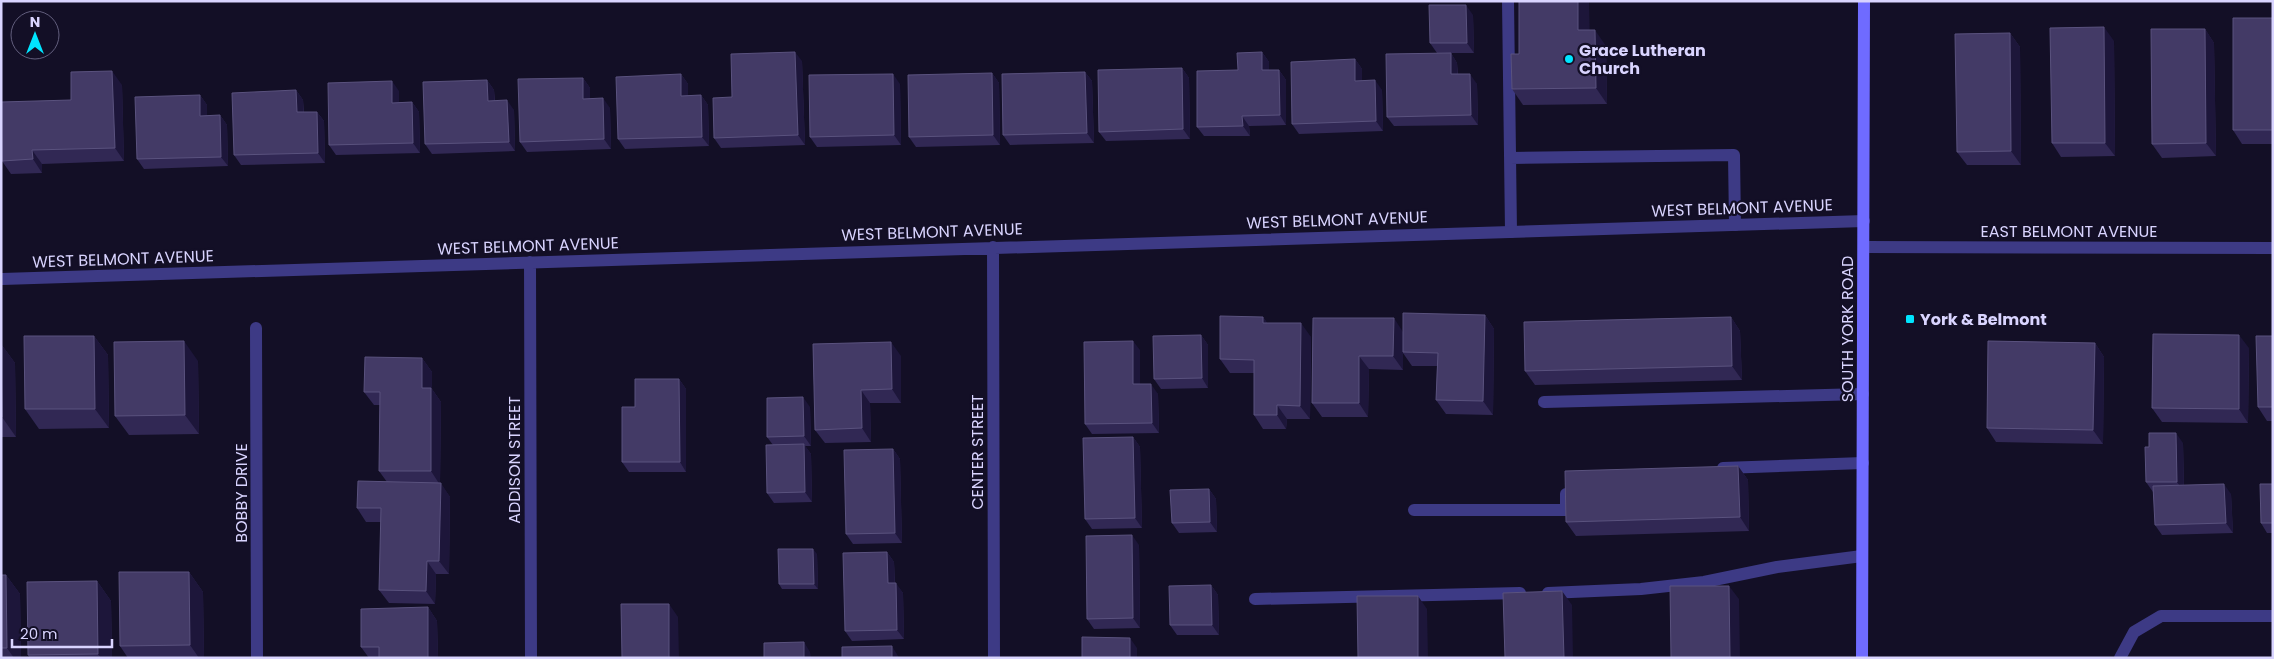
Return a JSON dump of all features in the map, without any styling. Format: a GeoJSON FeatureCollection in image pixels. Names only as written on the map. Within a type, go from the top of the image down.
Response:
{"type":"FeatureCollection","features":[{"type":"Feature","properties":{"kind":"main road","name":"SOUTH YORK ROAD"},"geometry":{"type":"LineString","coordinates":[[1862,658],[1864,1]]}},
{"type":"Feature","properties":{"kind":"street"},"geometry":{"type":"LineString","coordinates":[[1508,1],[1511,232]]}},
{"type":"Feature","properties":{"kind":"street"},"geometry":{"type":"LineString","coordinates":[[1510,158],[1734,155],[1735,225]]}},
{"type":"Feature","properties":{"kind":"street","name":"WEST BELMONT AVENUE"},"geometry":{"type":"LineString","coordinates":[[2,279],[993,246],[1864,221]]}},
{"type":"Feature","properties":{"kind":"street","name":"CENTER STREET"},"geometry":{"type":"LineString","coordinates":[[993,246],[994,658]]}},
{"type":"Feature","properties":{"kind":"street","name":"EAST BELMONT AVENUE"},"geometry":{"type":"LineString","coordinates":[[1864,246],[2273,248]]}},
{"type":"Feature","properties":{"kind":"street","name":"ADDISON STREET"},"geometry":{"type":"LineString","coordinates":[[530,262],[531,658]]}},
{"type":"Feature","properties":{"kind":"street","name":"BOBBY DRIVE"},"geometry":{"type":"LineString","coordinates":[[256,328],[258,658]]}},
{"type":"Feature","properties":{"kind":"street"},"geometry":{"type":"LineString","coordinates":[[1544,402],[1863,394]]}},
{"type":"Feature","properties":{"kind":"street"},"geometry":{"type":"LineString","coordinates":[[1712,468],[1863,463]]}},
{"type":"Feature","properties":{"kind":"street"},"geometry":{"type":"LineString","coordinates":[[1414,510],[1566,510],[1566,482]]}},
{"type":"Feature","properties":{"kind":"street"},"geometry":{"type":"LineString","coordinates":[[1254,599],[1641,589],[1704,582],[1777,567],[1862,556]]}},
{"type":"Feature","properties":{"kind":"street"},"geometry":{"type":"LineString","coordinates":[[2120,658],[2134,632],[2161,616],[2273,616]]}},
{"type":"Feature","properties":{"kind":"building","name":"Grace Lutheran Church"},"geometry":{"type":"Polygon","coordinates":[[[1519,1],[1578,1],[1578,30],[1595,30],[1596,88],[1512,89],[1511,54],[1519,54],[1519,1]]]}},
{"type":"Feature","properties":{"kind":"building"},"geometry":{"type":"Polygon","coordinates":[[[1429,5],[1466,5],[1467,43],[1430,43],[1429,5]]]}},
{"type":"Feature","properties":{"kind":"building"},"geometry":{"type":"Polygon","coordinates":[[[2233,18],[2273,18],[2273,130],[2233,130],[2233,18]]]}},
{"type":"Feature","properties":{"kind":"building"},"geometry":{"type":"Polygon","coordinates":[[[2104,27],[2105,143],[2052,143],[2050,28],[2104,27]]]}},
{"type":"Feature","properties":{"kind":"building"},"geometry":{"type":"Polygon","coordinates":[[[2151,29],[2205,29],[2206,143],[2152,144],[2151,29]]]}},
{"type":"Feature","properties":{"kind":"building"},"geometry":{"type":"Polygon","coordinates":[[[2010,33],[2011,151],[1957,152],[1955,34],[2010,33]]]}},
{"type":"Feature","properties":{"kind":"building"},"geometry":{"type":"Polygon","coordinates":[[[795,52],[798,135],[714,138],[713,98],[732,97],[731,54],[795,52]]]}},
{"type":"Feature","properties":{"kind":"building"},"geometry":{"type":"Polygon","coordinates":[[[1262,52],[1262,70],[1279,70],[1280,115],[1242,116],[1243,126],[1197,127],[1197,71],[1238,70],[1237,53],[1262,52]]]}},
{"type":"Feature","properties":{"kind":"building"},"geometry":{"type":"Polygon","coordinates":[[[1451,53],[1451,74],[1470,74],[1471,115],[1387,117],[1386,54],[1451,53]]]}},
{"type":"Feature","properties":{"kind":"building"},"geometry":{"type":"Polygon","coordinates":[[[1355,59],[1355,81],[1375,80],[1376,121],[1292,124],[1291,62],[1355,59]]]}},
{"type":"Feature","properties":{"kind":"building"},"geometry":{"type":"Polygon","coordinates":[[[1182,68],[1183,129],[1099,132],[1098,70],[1182,68]]]}},
{"type":"Feature","properties":{"kind":"building"},"geometry":{"type":"Polygon","coordinates":[[[112,71],[115,148],[32,150],[33,159],[2,161],[1,102],[71,100],[71,72],[112,71]]]}},
{"type":"Feature","properties":{"kind":"building"},"geometry":{"type":"Polygon","coordinates":[[[1085,72],[1087,133],[1003,135],[1002,74],[1085,72]]]}},
{"type":"Feature","properties":{"kind":"building"},"geometry":{"type":"Polygon","coordinates":[[[992,73],[993,135],[909,137],[908,75],[992,73]]]}},
{"type":"Feature","properties":{"kind":"building"},"geometry":{"type":"Polygon","coordinates":[[[681,74],[681,96],[701,95],[702,137],[618,139],[616,77],[681,74]]]}},
{"type":"Feature","properties":{"kind":"building"},"geometry":{"type":"Polygon","coordinates":[[[893,74],[894,135],[810,137],[809,75],[893,74]]]}},
{"type":"Feature","properties":{"kind":"building"},"geometry":{"type":"Polygon","coordinates":[[[583,78],[583,99],[603,98],[604,139],[520,142],[518,79],[583,78]]]}},
{"type":"Feature","properties":{"kind":"building"},"geometry":{"type":"Polygon","coordinates":[[[487,80],[488,101],[507,100],[509,142],[425,144],[423,82],[487,80]]]}},
{"type":"Feature","properties":{"kind":"building"},"geometry":{"type":"Polygon","coordinates":[[[392,81],[392,103],[412,102],[413,143],[329,145],[328,83],[392,81]]]}},
{"type":"Feature","properties":{"kind":"building"},"geometry":{"type":"Polygon","coordinates":[[[296,90],[297,112],[317,112],[318,153],[234,155],[232,93],[296,90]]]}},
{"type":"Feature","properties":{"kind":"building"},"geometry":{"type":"Polygon","coordinates":[[[200,95],[200,116],[220,115],[221,157],[137,159],[135,97],[200,95]]]}},
{"type":"Feature","properties":{"kind":"building"},"geometry":{"type":"Polygon","coordinates":[[[1403,313],[1485,315],[1483,401],[1436,400],[1438,353],[1403,352],[1403,313]]]}},
{"type":"Feature","properties":{"kind":"building"},"geometry":{"type":"Polygon","coordinates":[[[1220,316],[1263,317],[1263,323],[1301,323],[1300,406],[1277,405],[1277,415],[1254,415],[1254,360],[1220,359],[1220,316]]]}},
{"type":"Feature","properties":{"kind":"building"},"geometry":{"type":"Polygon","coordinates":[[[1731,317],[1732,366],[1525,371],[1524,322],[1731,317]]]}},
{"type":"Feature","properties":{"kind":"building"},"geometry":{"type":"Polygon","coordinates":[[[1313,318],[1394,318],[1393,356],[1359,356],[1359,403],[1312,403],[1313,318]]]}},
{"type":"Feature","properties":{"kind":"building"},"geometry":{"type":"Polygon","coordinates":[[[2153,334],[2239,335],[2239,409],[2152,408],[2153,334]]]}},
{"type":"Feature","properties":{"kind":"building"},"geometry":{"type":"Polygon","coordinates":[[[1201,335],[1202,378],[1154,379],[1153,336],[1201,335]]]}},
{"type":"Feature","properties":{"kind":"building"},"geometry":{"type":"Polygon","coordinates":[[[24,336],[94,336],[95,409],[25,409],[24,336]]]}},
{"type":"Feature","properties":{"kind":"building"},"geometry":{"type":"Polygon","coordinates":[[[2256,336],[2273,336],[2273,407],[2258,407],[2256,336]]]}},
{"type":"Feature","properties":{"kind":"building"},"geometry":{"type":"Polygon","coordinates":[[[184,341],[185,415],[115,416],[114,342],[184,341]]]}},
{"type":"Feature","properties":{"kind":"building"},"geometry":{"type":"Polygon","coordinates":[[[1133,341],[1133,384],[1151,384],[1152,423],[1085,424],[1084,342],[1133,341]]]}},
{"type":"Feature","properties":{"kind":"building"},"geometry":{"type":"Polygon","coordinates":[[[1988,341],[2095,343],[2093,430],[1987,428],[1988,341]]]}},
{"type":"Feature","properties":{"kind":"building"},"geometry":{"type":"Polygon","coordinates":[[[891,342],[892,389],[861,390],[862,428],[815,430],[813,344],[891,342]]]}},
{"type":"Feature","properties":{"kind":"building"},"geometry":{"type":"Polygon","coordinates":[[[1,350],[2,417],[1,417],[1,350]]]}},
{"type":"Feature","properties":{"kind":"building"},"geometry":{"type":"Polygon","coordinates":[[[365,357],[422,358],[422,388],[431,388],[431,471],[379,471],[380,392],[364,392],[365,357]]]}},
{"type":"Feature","properties":{"kind":"building"},"geometry":{"type":"Polygon","coordinates":[[[635,379],[679,379],[680,462],[622,462],[622,407],[635,407],[635,379]]]}},
{"type":"Feature","properties":{"kind":"building"},"geometry":{"type":"Polygon","coordinates":[[[803,397],[804,436],[767,437],[767,398],[803,397]]]}},
{"type":"Feature","properties":{"kind":"building"},"geometry":{"type":"Polygon","coordinates":[[[2149,433],[2176,433],[2177,482],[2146,482],[2145,447],[2149,447],[2149,433]]]}},
{"type":"Feature","properties":{"kind":"building"},"geometry":{"type":"Polygon","coordinates":[[[1133,437],[1135,518],[1085,519],[1083,438],[1133,437]]]}},
{"type":"Feature","properties":{"kind":"building"},"geometry":{"type":"Polygon","coordinates":[[[804,444],[805,492],[767,493],[766,445],[804,444]]]}},
{"type":"Feature","properties":{"kind":"building"},"geometry":{"type":"Polygon","coordinates":[[[893,449],[895,533],[846,534],[844,450],[893,449]]]}},
{"type":"Feature","properties":{"kind":"building"},"geometry":{"type":"Polygon","coordinates":[[[1738,466],[1740,517],[1566,522],[1565,471],[1738,466]]]}},
{"type":"Feature","properties":{"kind":"building"},"geometry":{"type":"Polygon","coordinates":[[[358,481],[441,483],[439,561],[427,561],[426,591],[379,590],[381,508],[357,508],[358,481]]]}},
{"type":"Feature","properties":{"kind":"building"},"geometry":{"type":"Polygon","coordinates":[[[2224,484],[2226,523],[2155,525],[2153,486],[2224,484]]]}},
{"type":"Feature","properties":{"kind":"building"},"geometry":{"type":"Polygon","coordinates":[[[2260,484],[2273,484],[2273,523],[2261,523],[2260,484]]]}},
{"type":"Feature","properties":{"kind":"building"},"geometry":{"type":"Polygon","coordinates":[[[1209,489],[1210,522],[1172,523],[1170,490],[1209,489]]]}},
{"type":"Feature","properties":{"kind":"building"},"geometry":{"type":"Polygon","coordinates":[[[1132,535],[1133,618],[1087,619],[1086,536],[1132,535]]]}},
{"type":"Feature","properties":{"kind":"building"},"geometry":{"type":"Polygon","coordinates":[[[778,549],[813,549],[814,584],[779,584],[778,549]]]}},
{"type":"Feature","properties":{"kind":"building"},"geometry":{"type":"Polygon","coordinates":[[[887,552],[888,583],[896,583],[897,630],[845,631],[843,553],[887,552]]]}},
{"type":"Feature","properties":{"kind":"building"},"geometry":{"type":"Polygon","coordinates":[[[119,572],[189,572],[190,645],[120,646],[119,572]]]}},
{"type":"Feature","properties":{"kind":"building"},"geometry":{"type":"Polygon","coordinates":[[[1,575],[6,575],[7,648],[1,648],[1,575]]]}},
{"type":"Feature","properties":{"kind":"building"},"geometry":{"type":"Polygon","coordinates":[[[97,581],[98,654],[28,655],[27,582],[97,581]]]}},
{"type":"Feature","properties":{"kind":"building"},"geometry":{"type":"Polygon","coordinates":[[[1211,585],[1212,625],[1170,625],[1169,586],[1211,585]]]}},
{"type":"Feature","properties":{"kind":"building"},"geometry":{"type":"Polygon","coordinates":[[[1670,586],[1729,586],[1730,658],[1671,658],[1670,586]]]}},
{"type":"Feature","properties":{"kind":"building"},"geometry":{"type":"Polygon","coordinates":[[[1562,591],[1564,658],[1505,658],[1503,593],[1562,591]]]}},
{"type":"Feature","properties":{"kind":"building"},"geometry":{"type":"Polygon","coordinates":[[[1357,596],[1418,596],[1418,658],[1358,658],[1357,596]]]}},
{"type":"Feature","properties":{"kind":"building"},"geometry":{"type":"Polygon","coordinates":[[[621,604],[669,604],[669,658],[622,658],[621,604]]]}},
{"type":"Feature","properties":{"kind":"building"},"geometry":{"type":"Polygon","coordinates":[[[428,607],[428,658],[379,658],[379,647],[361,647],[361,609],[428,607]]]}},
{"type":"Feature","properties":{"kind":"building"},"geometry":{"type":"Polygon","coordinates":[[[1082,637],[1130,638],[1130,658],[1082,658],[1082,637]]]}},
{"type":"Feature","properties":{"kind":"building"},"geometry":{"type":"Polygon","coordinates":[[[804,642],[804,658],[764,658],[764,643],[804,642]]]}},
{"type":"Feature","properties":{"kind":"building"},"geometry":{"type":"Polygon","coordinates":[[[892,646],[892,658],[842,658],[842,647],[892,646]]]}},
{"type":"Feature","properties":{"kind":"place","name":"Grace Lutheran Church"},"geometry":{"type":"Point","coordinates":[1569,59]}},
{"type":"Feature","properties":{"kind":"place","name":"York & Belmont"},"geometry":{"type":"Point","coordinates":[1910,319]}}]}
